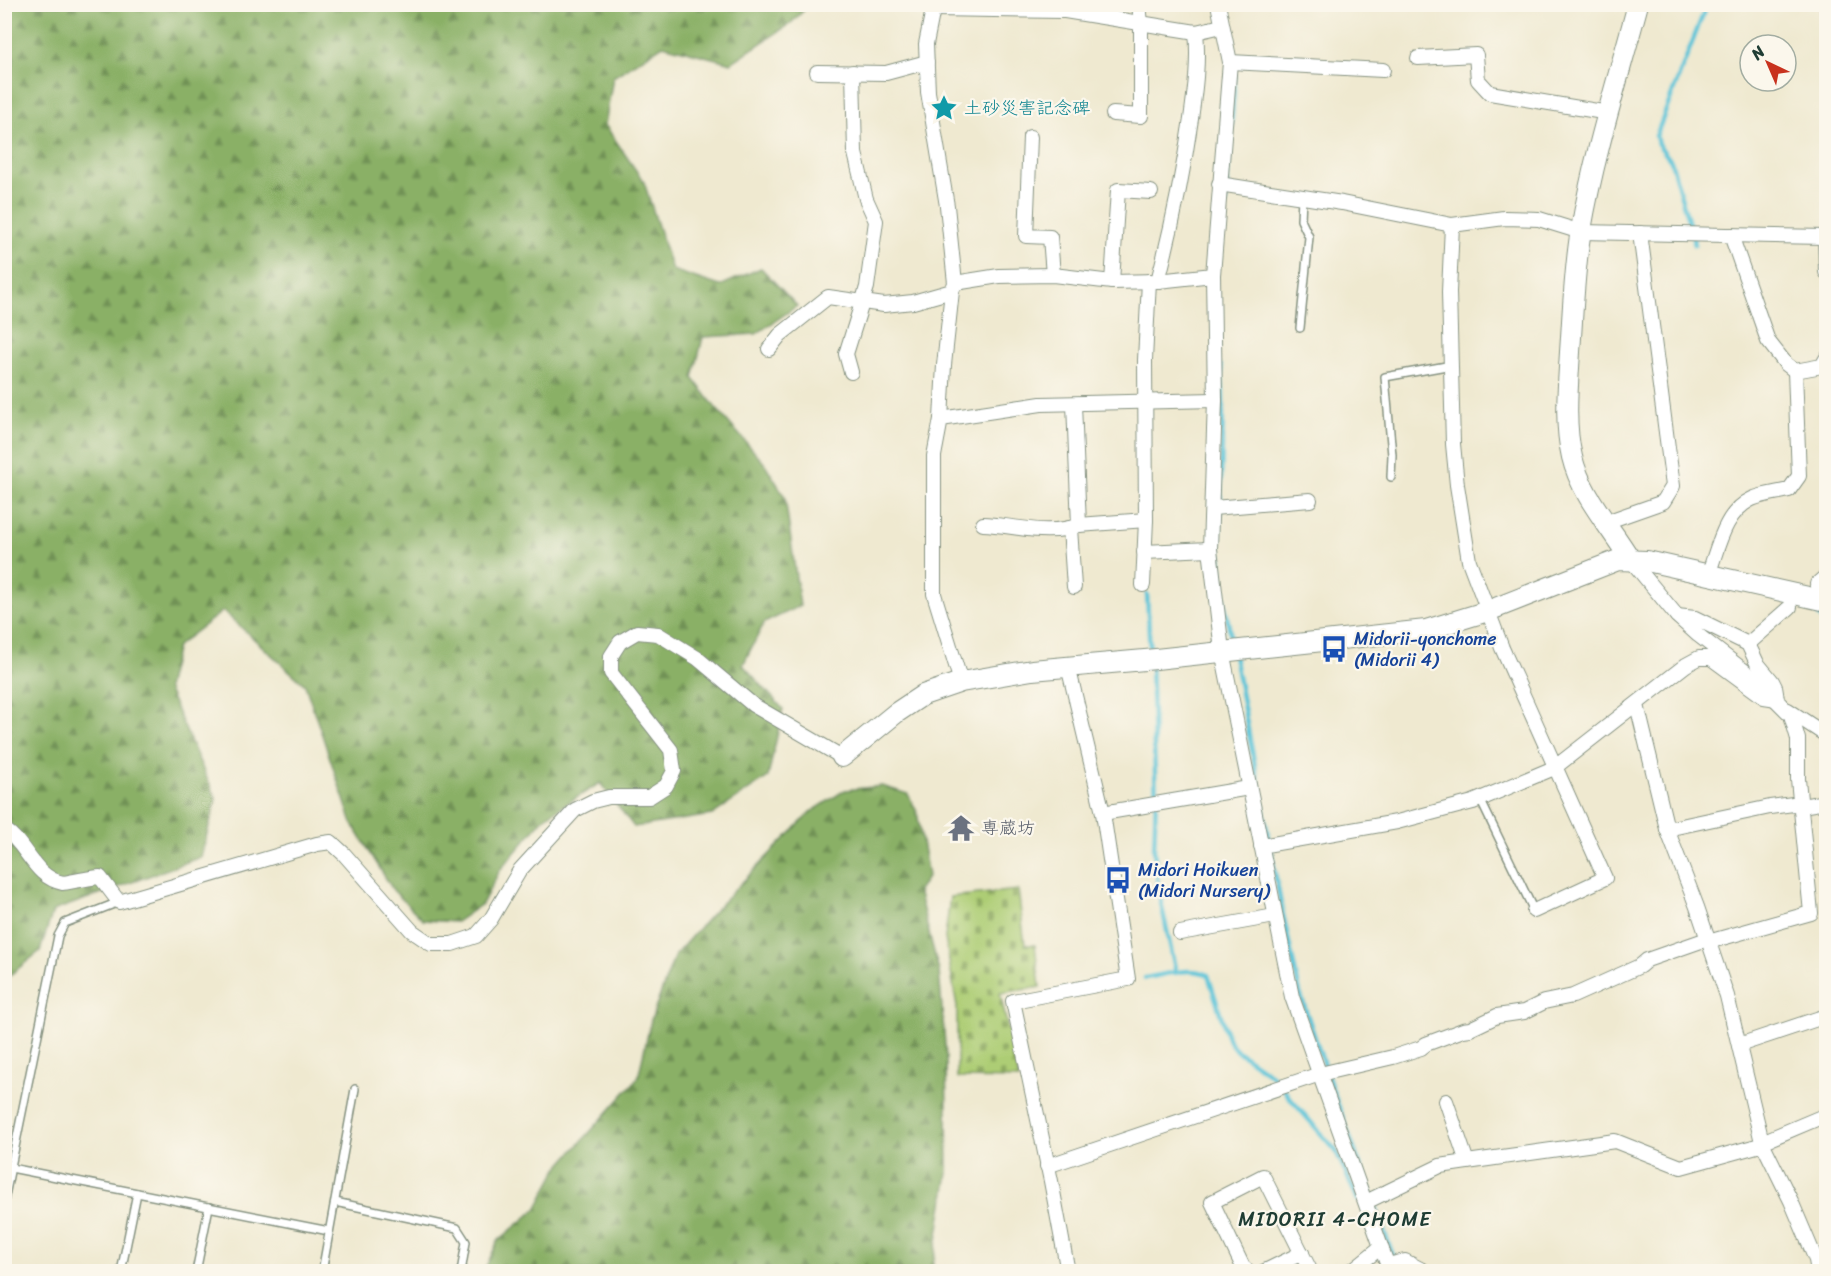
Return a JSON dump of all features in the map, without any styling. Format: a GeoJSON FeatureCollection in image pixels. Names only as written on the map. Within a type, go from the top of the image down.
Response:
{"type":"FeatureCollection","features":[{"type":"Feature","properties":{"kind":"street"},"geometry":{"type":"LineString","coordinates":[[1113,114],[1141,116],[1139,4]]}},
{"type":"Feature","properties":{"kind":"street"},"geometry":{"type":"LineString","coordinates":[[1218,4],[1230,62],[1213,275],[1215,400],[1210,549],[1222,651],[1292,997],[1388,1268],[1405,1261],[1426,1272]]}},
{"type":"Feature","properties":{"kind":"street"},"geometry":{"type":"LineString","coordinates":[[1637,5],[1581,232],[1568,397],[1572,456],[1578,477],[1592,502],[1630,559],[1677,616],[1755,679],[1781,704],[1827,735]]}},
{"type":"Feature","properties":{"kind":"street"},"geometry":{"type":"LineString","coordinates":[[961,682],[934,594],[934,456],[941,418],[944,365],[954,287],[947,206],[928,92],[926,44],[934,7],[1064,8],[1196,32],[1222,26]]}},
{"type":"Feature","properties":{"kind":"street"},"geometry":{"type":"LineString","coordinates":[[1143,585],[1146,520],[1145,360],[1154,281],[1177,206],[1186,154],[1198,53],[1196,32]]}},
{"type":"Feature","properties":{"kind":"street"},"geometry":{"type":"LineString","coordinates":[[1418,58],[1476,55],[1478,80],[1490,93],[1610,113]]}},
{"type":"Feature","properties":{"kind":"street"},"geometry":{"type":"LineString","coordinates":[[817,72],[886,73],[927,62]]}},
{"type":"Feature","properties":{"kind":"street"},"geometry":{"type":"LineString","coordinates":[[1230,62],[1383,70]]}},
{"type":"Feature","properties":{"kind":"street"},"geometry":{"type":"LineString","coordinates":[[851,372],[846,354],[867,287],[876,221],[866,199],[855,153],[853,72]]}},
{"type":"Feature","properties":{"kind":"street"},"geometry":{"type":"LineString","coordinates":[[1030,137],[1026,236],[1050,237],[1053,275]]}},
{"type":"Feature","properties":{"kind":"street"},"geometry":{"type":"LineString","coordinates":[[1219,184],[1452,225],[1504,218],[1539,219],[1581,232],[1826,237],[1827,272]]}},
{"type":"Feature","properties":{"kind":"street"},"geometry":{"type":"LineString","coordinates":[[1112,282],[1118,190],[1151,192]]}},
{"type":"Feature","properties":{"kind":"street"},"geometry":{"type":"LineString","coordinates":[[1452,225],[1449,292],[1453,444],[1469,561],[1554,768],[1605,878],[1534,911]]}},
{"type":"Feature","properties":{"kind":"street"},"geometry":{"type":"LineString","coordinates":[[1606,522],[1663,502],[1673,486],[1640,233]]}},
{"type":"Feature","properties":{"kind":"street"},"geometry":{"type":"LineString","coordinates":[[1731,235],[1768,341],[1786,364],[1795,371],[1822,366],[1827,359]]}},
{"type":"Feature","properties":{"kind":"street"},"geometry":{"type":"LineString","coordinates":[[768,349],[780,335],[828,297],[884,305],[913,302],[954,287],[999,276],[1053,275],[1112,282],[1154,281],[1213,275]]}},
{"type":"Feature","properties":{"kind":"street"},"geometry":{"type":"LineString","coordinates":[[1708,575],[1728,521],[1737,509],[1753,499],[1789,490],[1799,476],[1795,371]]}},
{"type":"Feature","properties":{"kind":"street"},"geometry":{"type":"LineString","coordinates":[[941,418],[1041,404],[1215,400]]}},
{"type":"Feature","properties":{"kind":"street"},"geometry":{"type":"LineString","coordinates":[[1074,404],[1074,587]]}},
{"type":"Feature","properties":{"kind":"street"},"geometry":{"type":"LineString","coordinates":[[1213,508],[1310,500]]}},
{"type":"Feature","properties":{"kind":"street"},"geometry":{"type":"LineString","coordinates":[[983,524],[1010,525],[1025,530],[1146,520]]}},
{"type":"Feature","properties":{"kind":"street"},"geometry":{"type":"LineString","coordinates":[[1143,552],[1210,549]]}},
{"type":"Feature","properties":{"kind":"street"},"geometry":{"type":"LineString","coordinates":[[4,829],[15,836],[40,872],[64,883],[83,878],[100,877],[119,902],[316,844],[331,842],[412,931],[431,944],[452,944],[476,936],[491,919],[520,870],[575,810],[593,801],[609,797],[649,797],[666,786],[674,771],[671,750],[611,673],[611,656],[620,642],[637,632],[658,634],[697,658],[753,705],[842,757],[896,713],[923,695],[961,682],[1005,673],[1426,630],[1488,611],[1618,560],[1630,559],[1708,575],[1824,587]]}},
{"type":"Feature","properties":{"kind":"street"},"geometry":{"type":"LineString","coordinates":[[1748,644],[1790,608]]}},
{"type":"Feature","properties":{"kind":"street"},"geometry":{"type":"LineString","coordinates":[[1047,1166],[1320,1074],[1421,1048],[1497,1016],[1524,1012],[1544,1002],[1573,996],[1640,966],[1647,960],[1812,913],[1798,779],[1798,739],[1794,723],[1781,704],[1772,681],[1757,663],[1748,644],[1695,618],[1677,616]]}},
{"type":"Feature","properties":{"kind":"street"},"geometry":{"type":"LineString","coordinates":[[1261,846],[1397,822],[1480,799],[1554,768],[1686,665],[1699,658],[1711,658],[1764,697],[1781,704]]}},
{"type":"Feature","properties":{"kind":"street"},"geometry":{"type":"LineString","coordinates":[[1068,666],[1103,813],[1128,979],[1013,1001],[1068,1272]]}},
{"type":"Feature","properties":{"kind":"street"},"geometry":{"type":"LineString","coordinates":[[1637,705],[1667,829],[1727,996],[1763,1143],[1816,1260],[1818,1272]]}},
{"type":"Feature","properties":{"kind":"street"},"geometry":{"type":"LineString","coordinates":[[1103,813],[1249,788]]}},
{"type":"Feature","properties":{"kind":"street"},"geometry":{"type":"LineString","coordinates":[[1667,829],[1770,807],[1827,802]]}},
{"type":"Feature","properties":{"kind":"street"},"geometry":{"type":"LineString","coordinates":[[1180,933],[1275,916]]}},
{"type":"Feature","properties":{"kind":"street"},"geometry":{"type":"LineString","coordinates":[[1739,1045],[1827,1016]]}},
{"type":"Feature","properties":{"kind":"street"},"geometry":{"type":"LineString","coordinates":[[1446,1101],[1467,1162]]}},
{"type":"Feature","properties":{"kind":"street"},"geometry":{"type":"LineString","coordinates":[[1366,1202],[1440,1166],[1615,1141],[1681,1167],[1763,1143],[1827,1115]]}},
{"type":"Feature","properties":{"kind":"street"},"geometry":{"type":"LineString","coordinates":[[1249,1272],[1243,1267],[1212,1202],[1263,1176],[1311,1272]]}},
{"type":"Feature","properties":{"kind":"street"},"geometry":{"type":"LineString","coordinates":[[1350,1272],[1381,1247]]}},
{"type":"Feature","properties":{"kind":"street"},"geometry":{"type":"LineString","coordinates":[[1263,1272],[1302,1253]]}},
{"type":"Feature","properties":{"kind":"lane"},"geometry":{"type":"LineString","coordinates":[[1300,328],[1309,237],[1301,220],[1302,197]]}},
{"type":"Feature","properties":{"kind":"lane"},"geometry":{"type":"LineString","coordinates":[[1391,477],[1392,455],[1385,377],[1452,365]]}},
{"type":"Feature","properties":{"kind":"lane"},"geometry":{"type":"LineString","coordinates":[[1480,799],[1534,911]]}},
{"type":"Feature","properties":{"kind":"lane"},"geometry":{"type":"LineString","coordinates":[[4,1201],[58,936],[65,923],[119,902]]}},
{"type":"Feature","properties":{"kind":"lane"},"geometry":{"type":"LineString","coordinates":[[322,1272],[355,1089]]}},
{"type":"Feature","properties":{"kind":"lane"},"geometry":{"type":"LineString","coordinates":[[11,1168],[329,1232]]}},
{"type":"Feature","properties":{"kind":"lane"},"geometry":{"type":"LineString","coordinates":[[121,1272],[137,1193]]}},
{"type":"Feature","properties":{"kind":"lane"},"geometry":{"type":"LineString","coordinates":[[335,1202],[458,1228],[466,1242],[461,1272]]}},
{"type":"Feature","properties":{"kind":"lane"},"geometry":{"type":"LineString","coordinates":[[196,1272],[209,1207]]}},
{"type":"Feature","properties":{"kind":"shaded area"},"geometry":{"type":"Polygon","coordinates":[[[1820,5],[1826,5],[1826,134],[1820,16],[1820,5]]]}},
{"type":"Feature","properties":{"kind":"green space"},"geometry":{"type":"Polygon","coordinates":[[[5,5],[809,5],[790,24],[731,63],[663,45],[613,77],[605,125],[644,182],[672,270],[720,286],[761,268],[797,306],[756,334],[703,337],[693,378],[765,464],[785,497],[800,606],[764,623],[743,665],[783,709],[768,777],[712,815],[634,827],[600,783],[545,817],[500,870],[482,904],[456,922],[423,920],[393,890],[352,823],[305,685],[223,611],[177,646],[167,688],[216,799],[201,857],[53,911],[40,951],[5,979],[4,97],[7,95],[14,59],[5,43],[5,5]]]}},
{"type":"Feature","properties":{"kind":"green space"},"geometry":{"type":"Polygon","coordinates":[[[882,786],[908,794],[917,812],[928,876],[918,891],[939,971],[946,1057],[948,1173],[932,1271],[484,1271],[498,1241],[536,1209],[558,1168],[638,1078],[651,1020],[675,955],[717,908],[811,812],[845,790],[882,786]]]}},
{"type":"Feature","properties":{"kind":"green space"},"geometry":{"type":"Polygon","coordinates":[[[1018,890],[1025,945],[1035,945],[1040,987],[1000,993],[1019,1079],[957,1078],[957,1006],[945,938],[950,897],[1018,890]]]}},
{"type":"Feature","properties":{"kind":"waterway"},"geometry":{"type":"LineString","coordinates":[[1226,4],[1230,31]]}},
{"type":"Feature","properties":{"kind":"waterway"},"geometry":{"type":"LineString","coordinates":[[1695,245],[1671,161],[1658,144],[1656,136],[1707,4]]}},
{"type":"Feature","properties":{"kind":"waterway"},"geometry":{"type":"LineString","coordinates":[[1225,205],[1235,76]]}},
{"type":"Feature","properties":{"kind":"waterway"},"geometry":{"type":"LineString","coordinates":[[1221,366],[1223,406],[1219,545],[1222,592],[1233,647]]}},
{"type":"Feature","properties":{"kind":"waterway"},"geometry":{"type":"LineString","coordinates":[[1147,594],[1150,654]]}},
{"type":"Feature","properties":{"kind":"waterway"},"geometry":{"type":"LineString","coordinates":[[1818,615],[1826,622]]}},
{"type":"Feature","properties":{"kind":"waterway"},"geometry":{"type":"LineString","coordinates":[[1234,655],[1300,993],[1399,1272]]}},
{"type":"Feature","properties":{"kind":"waterway"},"geometry":{"type":"LineString","coordinates":[[1151,665],[1156,799],[1154,850],[1159,893],[1176,973]]}},
{"type":"Feature","properties":{"kind":"waterway"},"geometry":{"type":"LineString","coordinates":[[1145,978],[1185,971],[1208,975],[1229,1041],[1236,1050],[1277,1079],[1289,1097],[1336,1151],[1358,1200]]}},
{"type":"Feature","properties":{"kind":"place","name":"土砂災害記念碑"},"geometry":{"type":"Point","coordinates":[944,108]}},
{"type":"Feature","properties":{"kind":"place","name":"Midorii-yonchome (Midorii 4)"},"geometry":{"type":"Point","coordinates":[1334,649]}},
{"type":"Feature","properties":{"kind":"place","name":"専蔵坊"},"geometry":{"type":"Point","coordinates":[961,828]}},
{"type":"Feature","properties":{"kind":"place","name":"Midori Hoikuen (Midori Nursery)"},"geometry":{"type":"Point","coordinates":[1118,880]}},
{"type":"Feature","properties":{"kind":"district","name":"MIDORII 4-CHOME"},"geometry":{"type":"Point","coordinates":[1335,1219]}}]}
